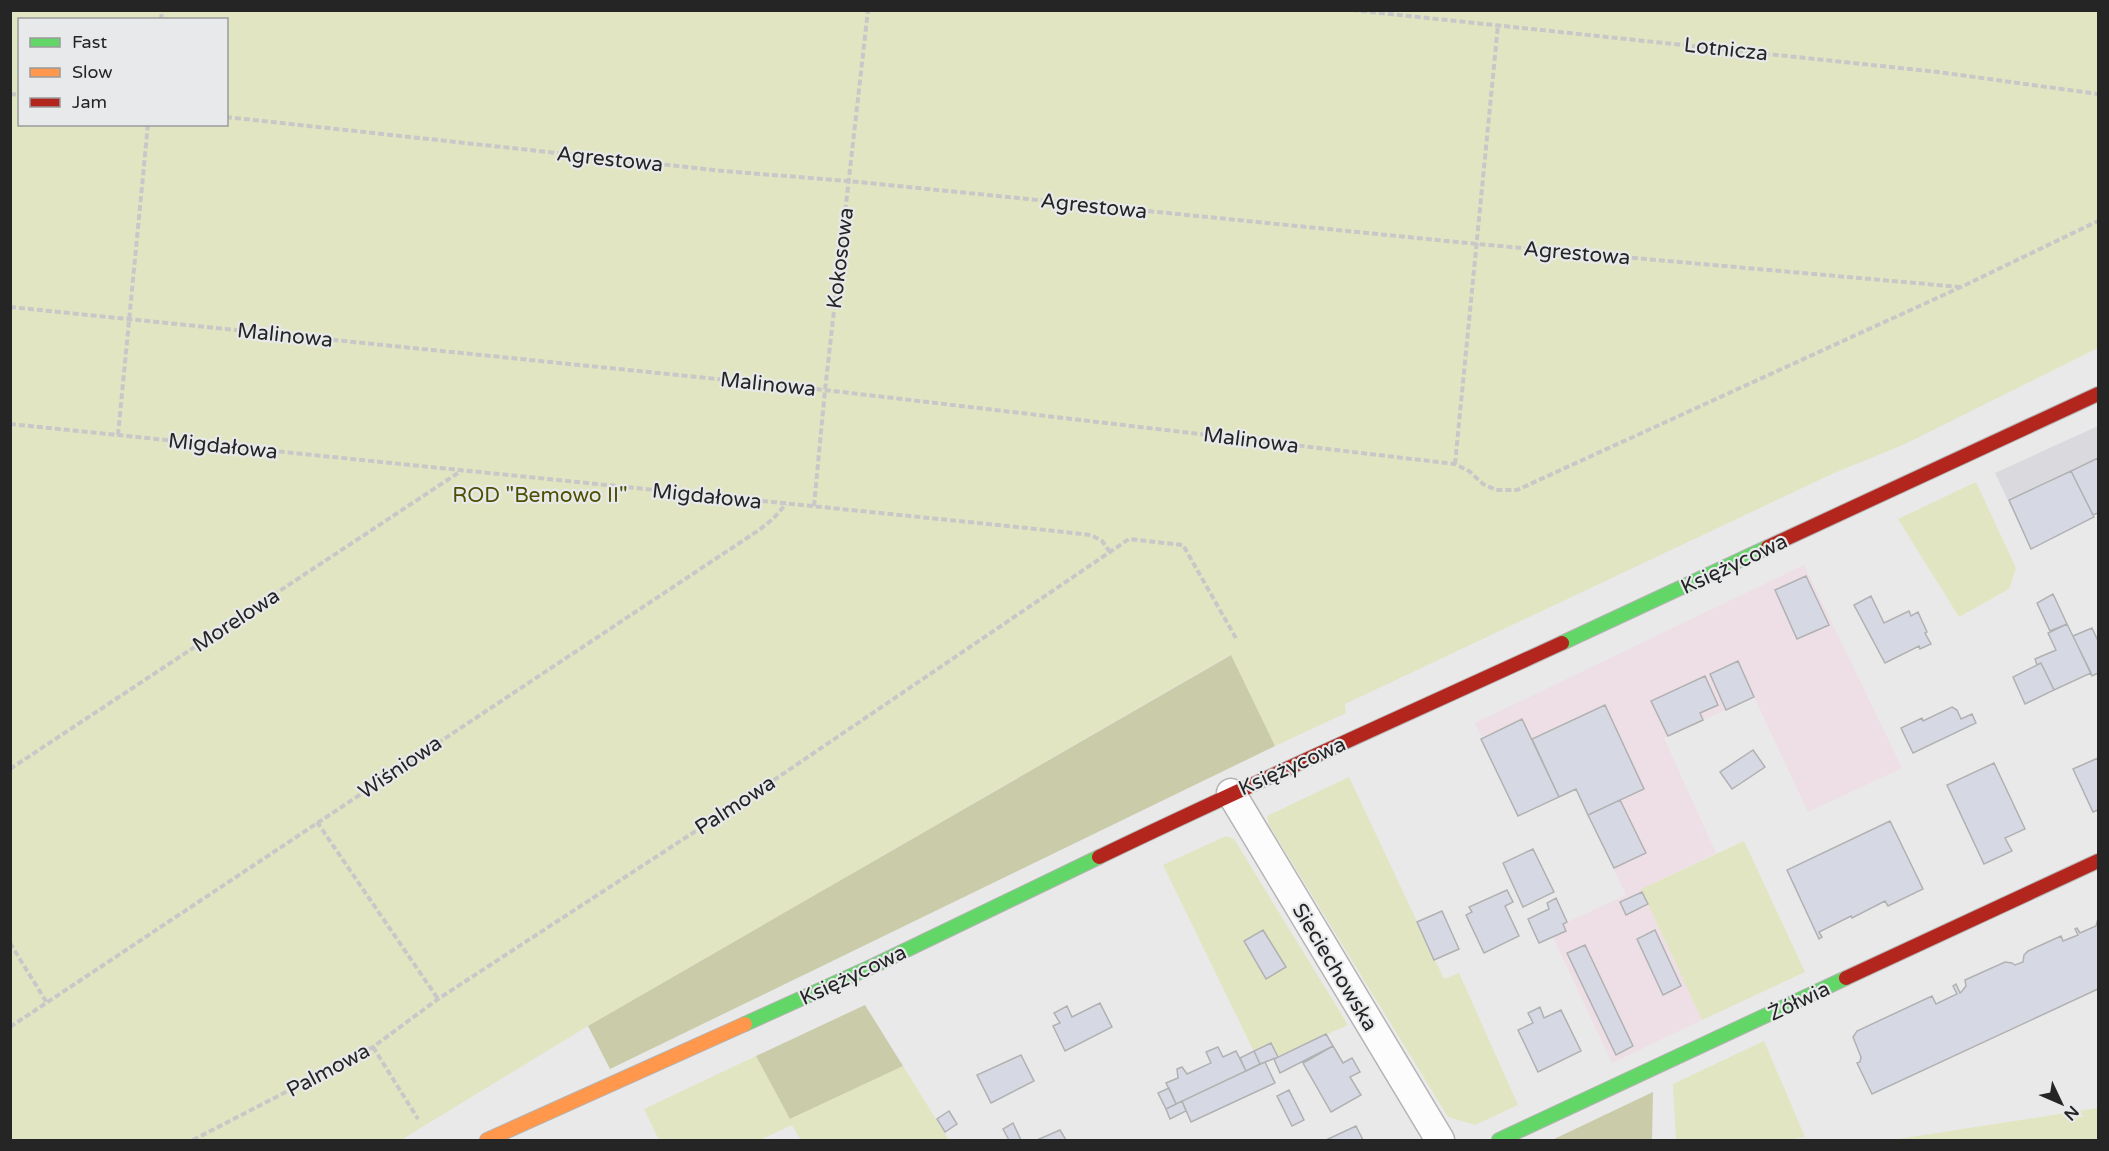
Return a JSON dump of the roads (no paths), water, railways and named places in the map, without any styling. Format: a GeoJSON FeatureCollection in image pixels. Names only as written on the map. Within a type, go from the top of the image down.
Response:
{"type":"FeatureCollection","features":[{"type":"Feature","properties":{"kind":"street","name":"Księżycowa"},"geometry":{"type":"LineString","coordinates":[[487,1140],[883,961],[1231,793],[1387,724],[2098,394]]}},
{"type":"Feature","properties":{"kind":"street","name":"Sieciechowska"},"geometry":{"type":"LineString","coordinates":[[1231,793],[1440,1140]]}},
{"type":"Feature","properties":{"kind":"street","name":"Żółwia"},"geometry":{"type":"LineString","coordinates":[[1499,1140],[2098,861]]}},
{"type":"Feature","properties":{"kind":"park label","name":"ROD \"Bemowo II\""},"geometry":{"type":"Point","coordinates":[540,495]}}]}
